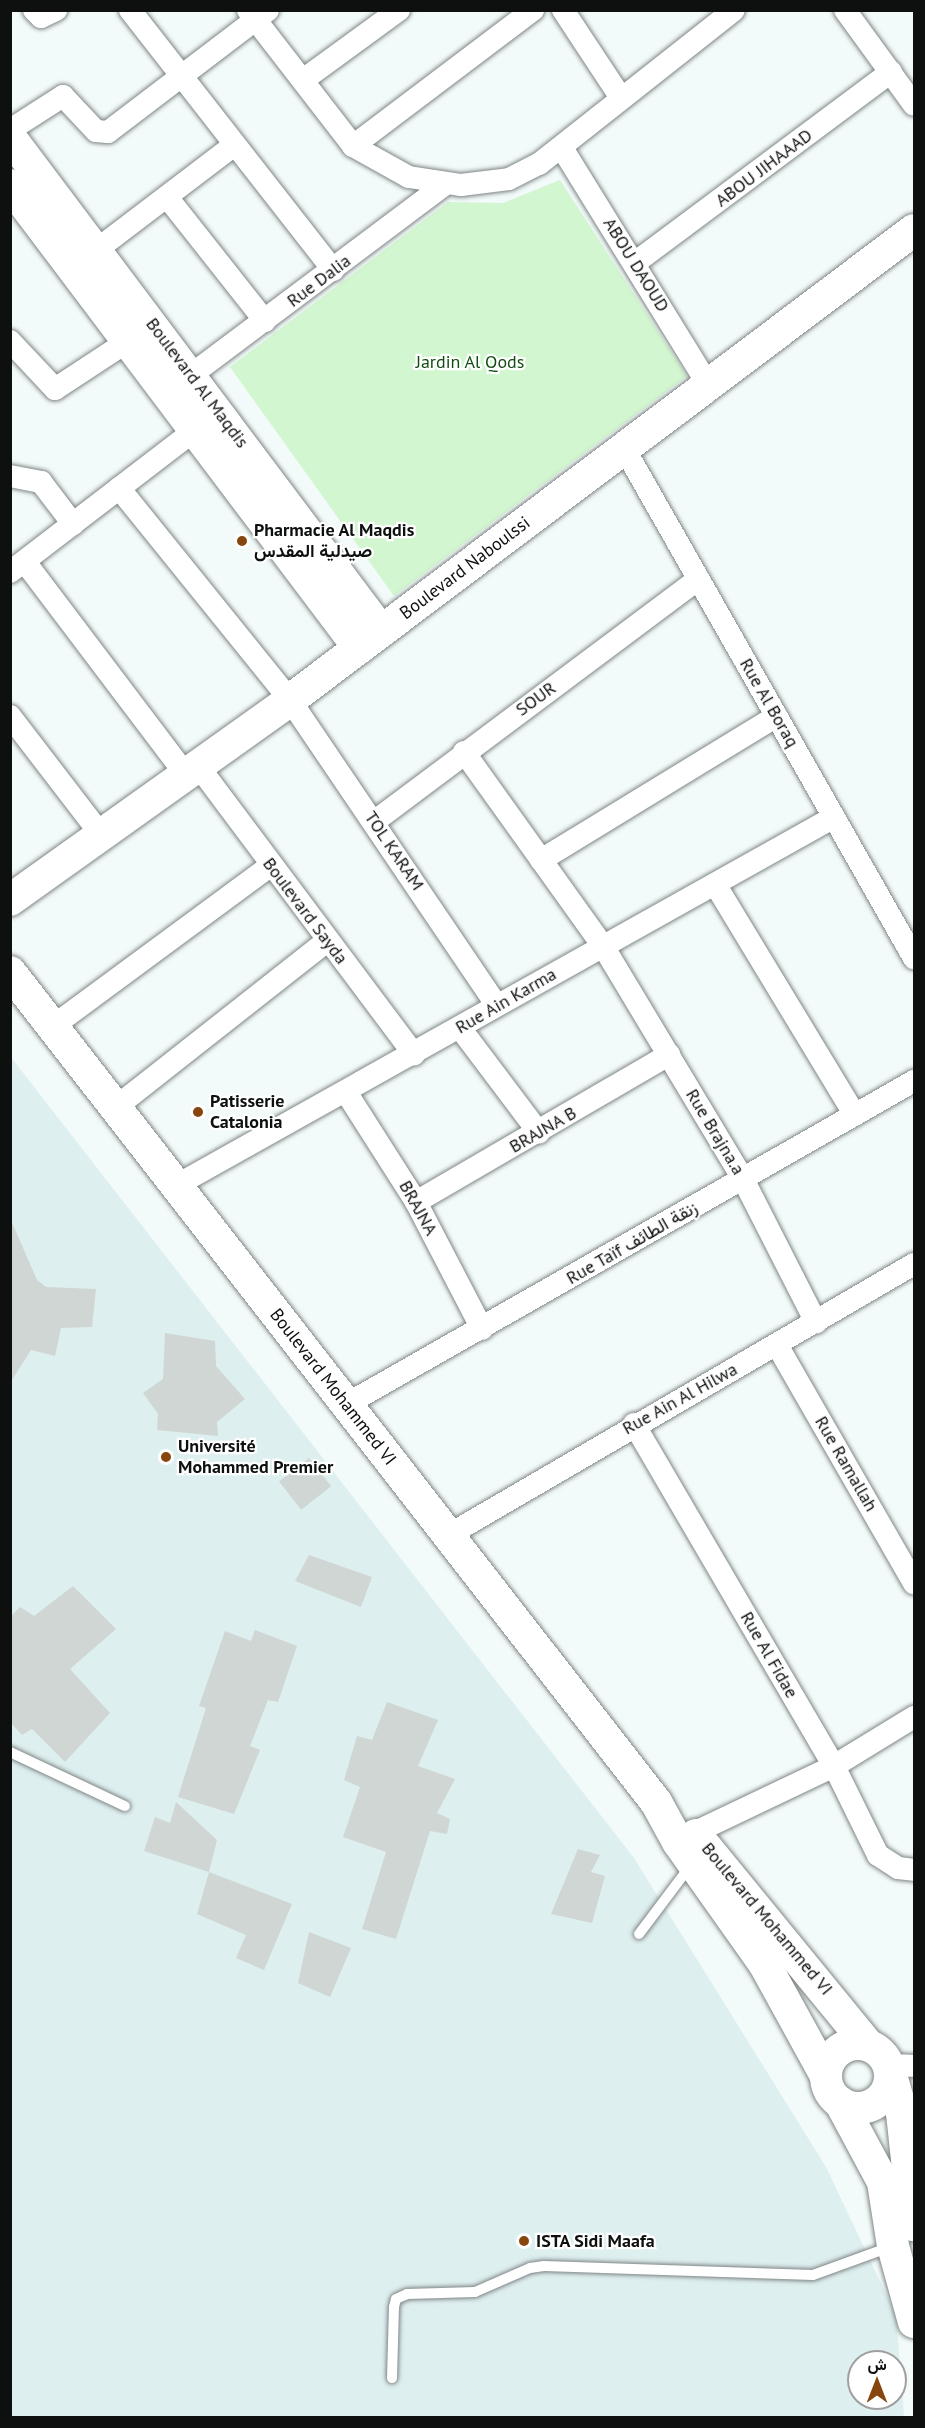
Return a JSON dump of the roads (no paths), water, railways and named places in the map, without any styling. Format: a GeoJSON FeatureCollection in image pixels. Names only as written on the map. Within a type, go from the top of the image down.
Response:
{"type":"FeatureCollection","features":[{"type":"Feature","properties":{"kind":"street"},"geometry":{"type":"LineString","coordinates":[[34,10],[41,17],[56,10]]}},
{"type":"Feature","properties":{"kind":"street"},"geometry":{"type":"LineString","coordinates":[[130,10],[232,146],[333,270]]}},
{"type":"Feature","properties":{"kind":"street"},"geometry":{"type":"LineString","coordinates":[[303,80],[399,10]]}},
{"type":"Feature","properties":{"kind":"street"},"geometry":{"type":"LineString","coordinates":[[353,146],[533,10]]}},
{"type":"Feature","properties":{"kind":"street"},"geometry":{"type":"LineString","coordinates":[[563,10],[621,98]]}},
{"type":"Feature","properties":{"kind":"street"},"geometry":{"type":"LineString","coordinates":[[10,130],[63,96],[96,131],[108,132],[182,79],[258,14],[303,80],[353,146],[409,177],[445,184],[486,184],[509,179],[562,148],[621,98],[734,10]]}},
{"type":"Feature","properties":{"kind":"street"},"geometry":{"type":"LineString","coordinates":[[845,10],[915,105]]}},
{"type":"Feature","properties":{"kind":"street","name":"ABOU JIHAAAD"},"geometry":{"type":"LineString","coordinates":[[636,262],[891,72]]}},
{"type":"Feature","properties":{"kind":"street","name":"Boulevard Al Maqdis"},"geometry":{"type":"LineString","coordinates":[[10,137],[219,412],[370,639]]}},
{"type":"Feature","properties":{"kind":"street"},"geometry":{"type":"LineString","coordinates":[[96,251],[232,146]]}},
{"type":"Feature","properties":{"kind":"street","name":"ABOU DAOUD"},"geometry":{"type":"LineString","coordinates":[[562,148],[636,262],[708,384]]}},
{"type":"Feature","properties":{"kind":"street","name":"Rue Dalia"},"geometry":{"type":"LineString","coordinates":[[191,375],[445,184]]}},
{"type":"Feature","properties":{"kind":"street","name":"Boulevard Al Maqdis"},"geometry":{"type":"LineString","coordinates":[[10,185],[195,430],[370,639]]}},
{"type":"Feature","properties":{"kind":"street"},"geometry":{"type":"LineString","coordinates":[[166,197],[265,321]]}},
{"type":"Feature","properties":{"kind":"street","name":"Boulevard Naboulssi"},"geometry":{"type":"LineString","coordinates":[[10,900],[193,772],[915,230]]}},
{"type":"Feature","properties":{"kind":"street"},"geometry":{"type":"LineString","coordinates":[[10,341],[55,389],[128,341]]}},
{"type":"Feature","properties":{"kind":"street"},"geometry":{"type":"LineString","coordinates":[[18,567],[219,412]]}},
{"type":"Feature","properties":{"kind":"street","name":"Rue Al Boraq"},"geometry":{"type":"LineString","coordinates":[[624,448],[915,958]]}},
{"type":"Feature","properties":{"kind":"street"},"geometry":{"type":"LineString","coordinates":[[10,476],[35,477],[73,524]]}},
{"type":"Feature","properties":{"kind":"street","name":"TOL KARAM"},"geometry":{"type":"LineString","coordinates":[[119,488],[290,700],[375,821],[496,1004]]}},
{"type":"Feature","properties":{"kind":"street","name":"Boulevard Sayda"},"geometry":{"type":"LineString","coordinates":[[18,567],[270,866],[414,1054]]}},
{"type":"Feature","properties":{"kind":"street","name":"SOUR"},"geometry":{"type":"LineString","coordinates":[[375,821],[464,752],[699,579]]}},
{"type":"Feature","properties":{"kind":"street"},"geometry":{"type":"LineString","coordinates":[[10,716],[102,836]]}},
{"type":"Feature","properties":{"kind":"street"},"geometry":{"type":"LineString","coordinates":[[541,860],[777,716]]}},
{"type":"Feature","properties":{"kind":"street","name":"Rue Brajna.a"},"geometry":{"type":"LineString","coordinates":[[464,752],[603,946],[743,1179],[816,1322]]}},
{"type":"Feature","properties":{"kind":"street","name":"Rue Ain Karma"},"geometry":{"type":"LineString","coordinates":[[177,1185],[460,1028],[496,1004],[834,817]]}},
{"type":"Feature","properties":{"kind":"street"},"geometry":{"type":"LineString","coordinates":[[53,1026],[270,866]]}},
{"type":"Feature","properties":{"kind":"street"},"geometry":{"type":"LineString","coordinates":[[715,884],[855,1115]]}},
{"type":"Feature","properties":{"kind":"street"},"geometry":{"type":"LineString","coordinates":[[116,1107],[327,941]]}},
{"type":"Feature","properties":{"kind":"street","name":"Boulevard Mohammed VI"},"geometry":{"type":"LineString","coordinates":[[10,972],[348,1404],[447,1536],[688,1845],[765,1965],[877,2164],[904,2235]]}},
{"type":"Feature","properties":{"kind":"street"},"geometry":{"type":"LineString","coordinates":[[460,1028],[539,1133]]}},
{"type":"Feature","properties":{"kind":"street","name":"BRAJNA B"},"geometry":{"type":"LineString","coordinates":[[416,1202],[539,1133],[669,1055]]}},
{"type":"Feature","properties":{"kind":"street","name":"Rue Taïf زنقة الطائف"},"geometry":{"type":"LineString","coordinates":[[348,1404],[915,1080]]}},
{"type":"Feature","properties":{"kind":"street","name":"BRAJNA"},"geometry":{"type":"LineString","coordinates":[[346,1092],[416,1202],[482,1329]]}},
{"type":"Feature","properties":{"kind":"street","name":"Rue Ain Al Hilwa"},"geometry":{"type":"LineString","coordinates":[[447,1536],[634,1424],[816,1322],[911,1273]]}},
{"type":"Feature","properties":{"kind":"street","name":"Rue Ramallah"},"geometry":{"type":"LineString","coordinates":[[777,1345],[915,1583]]}},
{"type":"Feature","properties":{"kind":"street","name":"Rue Al Fidae"},"geometry":{"type":"LineString","coordinates":[[634,1424],[834,1766],[878,1855],[898,1869],[915,1870]]}},
{"type":"Feature","properties":{"kind":"street"},"geometry":{"type":"LineString","coordinates":[[688,1845],[834,1766],[915,1717]]}},
{"type":"Feature","properties":{"kind":"street","name":"Boulevard Mohammed VI"},"geometry":{"type":"LineString","coordinates":[[688,1845],[891,2063],[902,2113],[904,2235],[915,2322]]}},
{"type":"Feature","properties":{"kind":"street"},"geometry":{"type":"LineString","coordinates":[[839,2049],[891,2063],[878,2102],[859,2108],[833,2089],[839,2049]]}},
{"type":"Feature","properties":{"kind":"lane"},"geometry":{"type":"LineString","coordinates":[[10,1752],[125,1806]]}},
{"type":"Feature","properties":{"kind":"lane"},"geometry":{"type":"LineString","coordinates":[[639,1934],[688,1845]]}},
{"type":"Feature","properties":{"kind":"lane"},"geometry":{"type":"LineString","coordinates":[[392,2378],[394,2307],[396,2299],[407,2294],[475,2292],[530,2268],[544,2266],[813,2274],[904,2235]]}},
{"type":"Feature","properties":{"kind":"place","name":"Pharmacie Al Maqdis صيدلية المقدس"},"geometry":{"type":"Point","coordinates":[242,541]}},
{"type":"Feature","properties":{"kind":"place","name":"Patisserie Catalonia"},"geometry":{"type":"Point","coordinates":[198,1112]}},
{"type":"Feature","properties":{"kind":"place","name":"Université Mohammed Premier"},"geometry":{"type":"Point","coordinates":[166,1457]}},
{"type":"Feature","properties":{"kind":"place","name":"ISTA Sidi Maafa"},"geometry":{"type":"Point","coordinates":[524,2241]}},
{"type":"Feature","properties":{"kind":"park label","name":"Jardin Al Qods"},"geometry":{"type":"Point","coordinates":[470,362]}}]}
